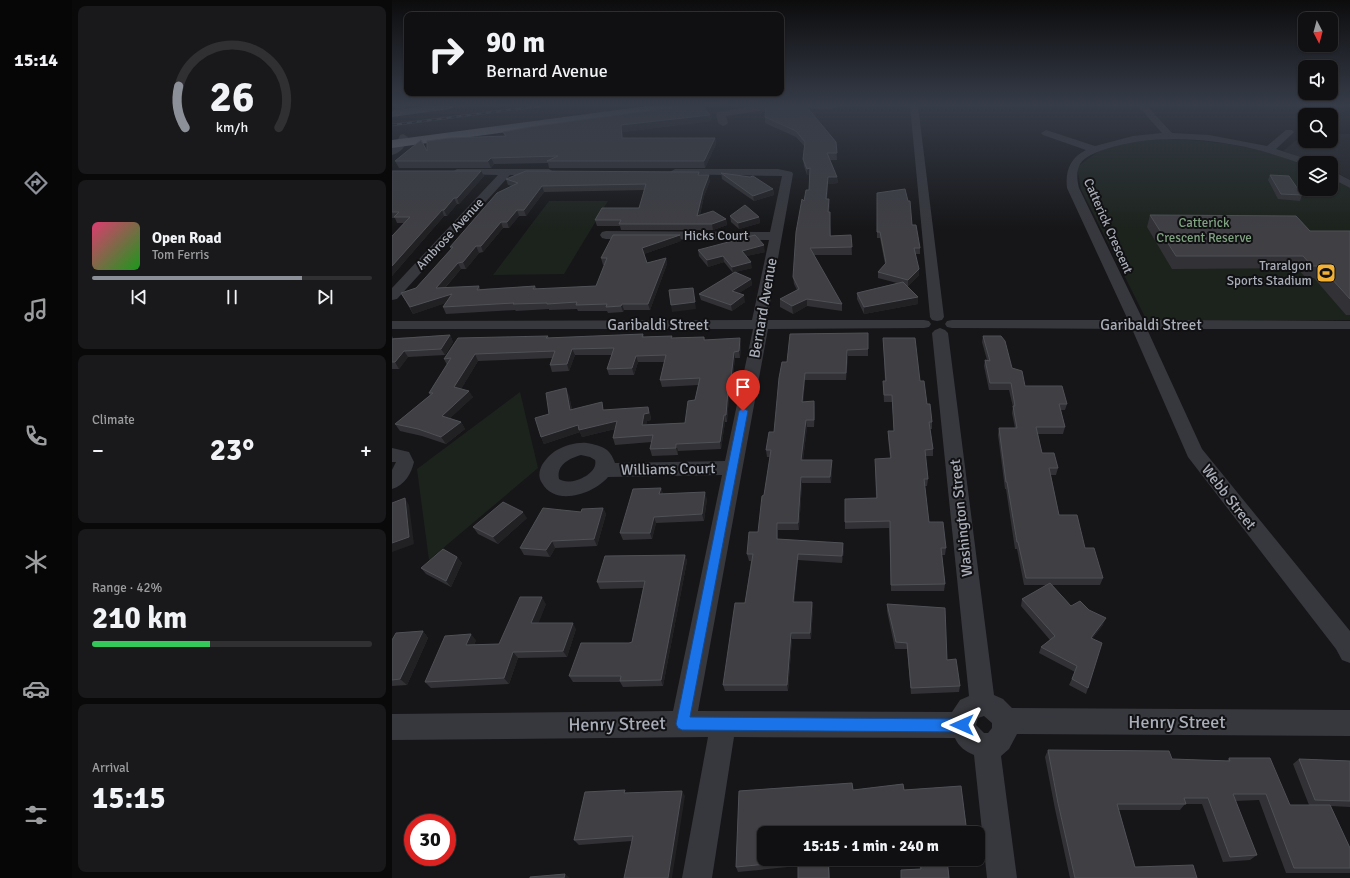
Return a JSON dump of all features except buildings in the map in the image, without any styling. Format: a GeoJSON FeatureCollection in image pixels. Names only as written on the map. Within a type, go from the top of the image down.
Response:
{"type":"FeatureCollection","features":[{"type":"Feature","properties":{"kind":"street","name":"Washington Street"},"geometry":{"type":"LineString","coordinates":[[919,147],[982,703]]}},
{"type":"Feature","properties":{"kind":"street"},"geometry":{"type":"LineString","coordinates":[[1088,147],[1094,149]]}},
{"type":"Feature","properties":{"kind":"street","name":"Catterick Crescent"},"geometry":{"type":"LineString","coordinates":[[1101,147],[1082,156],[1073,166],[1071,176],[1073,188],[1138,325]]}},
{"type":"Feature","properties":{"kind":"street","name":"Catterick Crescent"},"geometry":{"type":"LineString","coordinates":[[1257,147],[1298,159]]}},
{"type":"Feature","properties":{"kind":"street"},"geometry":{"type":"LineString","coordinates":[[1269,150],[1272,147]]}},
{"type":"Feature","properties":{"kind":"street"},"geometry":{"type":"LineString","coordinates":[[447,172],[560,172]]}},
{"type":"Feature","properties":{"kind":"street","name":"Ambrose Avenue"},"geometry":{"type":"LineString","coordinates":[[392,296],[507,172]]}},
{"type":"Feature","properties":{"kind":"street","name":"Bernard Avenue"},"geometry":{"type":"LineString","coordinates":[[666,172],[774,172],[788,174],[777,236],[759,318],[761,325],[682,724]]}},
{"type":"Feature","properties":{"kind":"street"},"geometry":{"type":"LineString","coordinates":[[1338,177],[1350,185]]}},
{"type":"Feature","properties":{"kind":"street","name":"Hicks Court"},"geometry":{"type":"LineString","coordinates":[[606,235],[777,236]]}},
{"type":"Feature","properties":{"kind":"street","name":"Garibaldi Street"},"geometry":{"type":"LineString","coordinates":[[392,324],[1350,325]]}},
{"type":"Feature","properties":{"kind":"street","name":"Webb Street"},"geometry":{"type":"LineString","coordinates":[[1138,325],[1194,452],[1272,552],[1348,644]]}},
{"type":"Feature","properties":{"kind":"street"},"geometry":{"type":"LineString","coordinates":[[392,455],[402,457],[405,462],[402,472],[392,482]]}},
{"type":"Feature","properties":{"kind":"street","name":"Williams Court"},"geometry":{"type":"LineString","coordinates":[[604,470],[732,468]]}},
{"type":"Feature","properties":{"kind":"street"},"geometry":{"type":"LineString","coordinates":[[982,703],[992,705],[1000,712],[1005,721],[1005,733],[998,743],[986,746],[975,744],[966,736],[962,725],[964,714],[971,706],[982,703]]}},
{"type":"Feature","properties":{"kind":"street","name":"Henry Street"},"geometry":{"type":"LineString","coordinates":[[1005,721],[1350,723]]}},
{"type":"Feature","properties":{"kind":"street","name":"Henry Street"},"geometry":{"type":"LineString","coordinates":[[392,727],[682,724],[962,725]]}},
{"type":"Feature","properties":{"kind":"street"},"geometry":{"type":"LineString","coordinates":[[697,878],[723,724]]}},
{"type":"Feature","properties":{"kind":"street"},"geometry":{"type":"LineString","coordinates":[[986,746],[1002,878]]}},
{"type":"Feature","properties":{"kind":"shaded area"},"geometry":{"type":"Polygon","coordinates":[[[1288,147],[1350,147],[1350,180],[1338,173],[1338,156],[1298,156],[1283,151],[1288,147]]]}},
{"type":"Feature","properties":{"kind":"green space","name":"Catterick Crescent Reserve"},"geometry":{"type":"Polygon","coordinates":[[[1110,147],[1243,147],[1271,153],[1298,162],[1298,196],[1338,196],[1338,181],[1350,188],[1350,320],[1147,321],[1081,189],[1077,167],[1100,150],[1110,147]]]}},
{"type":"Feature","properties":{"kind":"green space"},"geometry":{"type":"Polygon","coordinates":[[[549,201],[608,201],[564,274],[493,275],[549,201]]]}},
{"type":"Feature","properties":{"kind":"green space"},"geometry":{"type":"Polygon","coordinates":[[[520,392],[538,468],[429,560],[417,469],[520,392]]]}},
{"type":"Feature","properties":{"kind":"place","name":"Traralgon Sports Stadium"},"geometry":{"type":"Point","coordinates":[1326,273]}},
{"type":"Feature","properties":{"kind":"route"},"geometry":{"type":"LineString","coordinates":[[743,411],[682,724],[962,725]]}}]}
